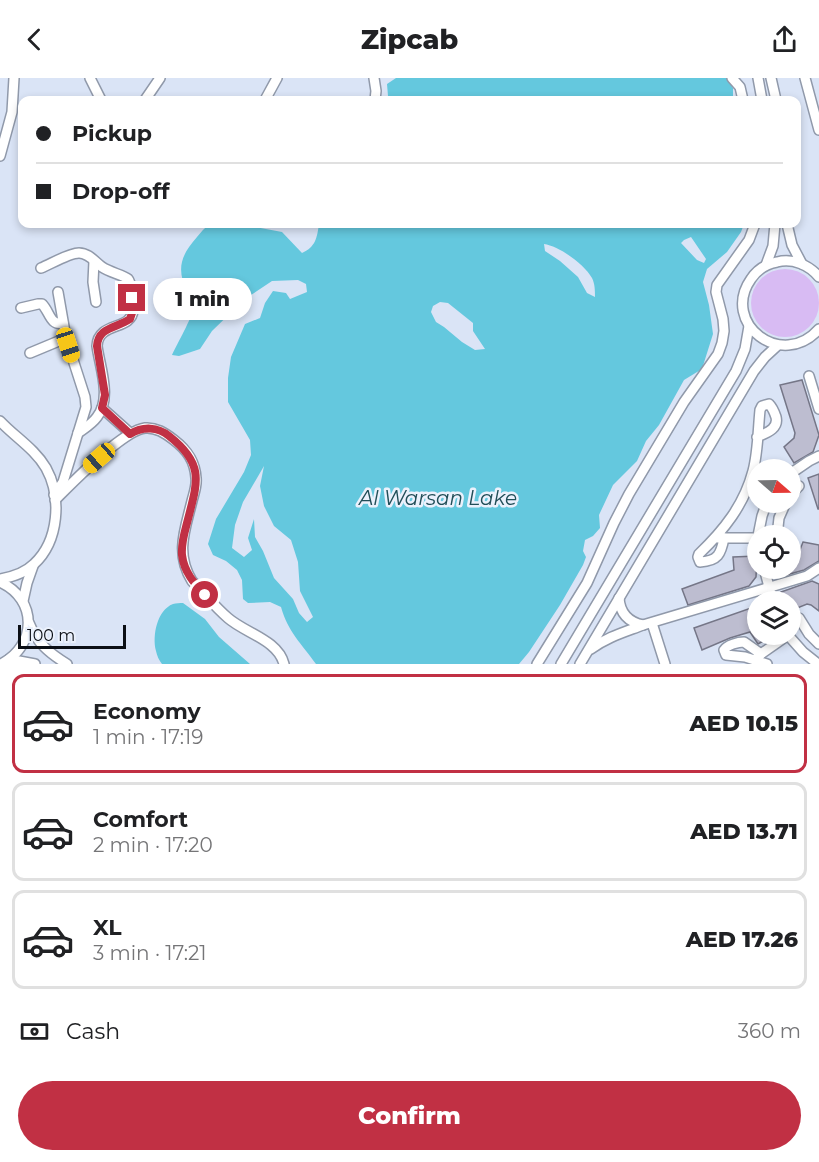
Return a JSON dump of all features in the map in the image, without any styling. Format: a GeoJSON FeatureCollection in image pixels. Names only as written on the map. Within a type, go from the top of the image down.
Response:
{"type":"FeatureCollection","features":[{"type":"Feature","properties":{"kind":"street"},"geometry":{"type":"LineString","coordinates":[[0,156],[12,112],[14,78]]}},
{"type":"Feature","properties":{"kind":"street"},"geometry":{"type":"LineString","coordinates":[[90,78],[99,96]]}},
{"type":"Feature","properties":{"kind":"street"},"geometry":{"type":"LineString","coordinates":[[148,96],[160,78]]}},
{"type":"Feature","properties":{"kind":"street"},"geometry":{"type":"LineString","coordinates":[[267,96],[277,78]]}},
{"type":"Feature","properties":{"kind":"street"},"geometry":{"type":"LineString","coordinates":[[374,78],[375,96]]}},
{"type":"Feature","properties":{"kind":"street"},"geometry":{"type":"LineString","coordinates":[[732,78],[740,87],[742,96]]}},
{"type":"Feature","properties":{"kind":"street"},"geometry":{"type":"LineString","coordinates":[[758,78],[761,96]]}},
{"type":"Feature","properties":{"kind":"street"},"geometry":{"type":"LineString","coordinates":[[771,78],[775,96]]}},
{"type":"Feature","properties":{"kind":"street"},"geometry":{"type":"LineString","coordinates":[[805,78],[819,130]]}},
{"type":"Feature","properties":{"kind":"street"},"geometry":{"type":"LineString","coordinates":[[537,664],[587,583],[629,494],[684,402],[718,354],[724,331],[716,292],[717,285],[749,240],[754,228]]}},
{"type":"Feature","properties":{"kind":"street"},"geometry":{"type":"LineString","coordinates":[[766,265],[773,246],[775,228]]}},
{"type":"Feature","properties":{"kind":"street"},"geometry":{"type":"LineString","coordinates":[[788,228],[792,245],[801,264]]}},
{"type":"Feature","properties":{"kind":"street"},"geometry":{"type":"LineString","coordinates":[[40,268],[76,253],[85,254],[129,281],[132,316],[127,321],[100,334],[97,340],[105,395],[102,408],[96,419],[78,433]]}},
{"type":"Feature","properties":{"kind":"street"},"geometry":{"type":"LineString","coordinates":[[94,261],[93,282],[96,302]]}},
{"type":"Feature","properties":{"kind":"street"},"geometry":{"type":"LineString","coordinates":[[818,274],[801,264],[783,261],[766,265],[752,276],[744,292],[743,310],[749,326],[762,339],[778,345],[799,344],[819,329]]}},
{"type":"Feature","properties":{"kind":"street"},"geometry":{"type":"LineString","coordinates":[[55,498],[63,482],[85,412],[86,402],[66,338],[58,292]]}},
{"type":"Feature","properties":{"kind":"street"},"geometry":{"type":"LineString","coordinates":[[21,308],[42,304],[54,322],[63,323]]}},
{"type":"Feature","properties":{"kind":"street"},"geometry":{"type":"LineString","coordinates":[[561,664],[736,371],[746,349],[749,326]]}},
{"type":"Feature","properties":{"kind":"street"},"geometry":{"type":"LineString","coordinates":[[30,353],[66,338]]}},
{"type":"Feature","properties":{"kind":"street"},"geometry":{"type":"LineString","coordinates":[[580,664],[754,371],[778,345]]}},
{"type":"Feature","properties":{"kind":"street"},"geometry":{"type":"LineString","coordinates":[[809,376],[819,409]]}},
{"type":"Feature","properties":{"kind":"street"},"geometry":{"type":"LineString","coordinates":[[102,408],[130,434]]}},
{"type":"Feature","properties":{"kind":"street"},"geometry":{"type":"LineString","coordinates":[[0,421],[42,461],[52,482],[55,498],[55,516],[50,539],[43,553],[33,565],[0,580]]}},
{"type":"Feature","properties":{"kind":"street"},"geometry":{"type":"LineString","coordinates":[[55,498],[130,434],[144,428],[159,430],[168,435],[188,453],[195,470],[196,483],[182,544],[183,559],[188,574],[225,615],[274,647],[284,664]]}},
{"type":"Feature","properties":{"kind":"street"},"geometry":{"type":"LineString","coordinates":[[747,537],[720,538],[742,499],[753,471],[758,437]]}},
{"type":"Feature","properties":{"kind":"street"},"geometry":{"type":"LineString","coordinates":[[801,466],[819,456]]}},
{"type":"Feature","properties":{"kind":"street"},"geometry":{"type":"LineString","coordinates":[[778,525],[781,513]]}},
{"type":"Feature","properties":{"kind":"street"},"geometry":{"type":"LineString","coordinates":[[23,601],[33,565]]}},
{"type":"Feature","properties":{"kind":"street"},"geometry":{"type":"LineString","coordinates":[[587,653],[609,638],[807,576],[819,568]]}},
{"type":"Feature","properties":{"kind":"street"},"geometry":{"type":"LineString","coordinates":[[807,576],[819,577]]}},
{"type":"Feature","properties":{"kind":"street"},"geometry":{"type":"LineString","coordinates":[[767,579],[770,591]]}},
{"type":"Feature","properties":{"kind":"street"},"geometry":{"type":"LineString","coordinates":[[0,580],[14,590],[23,601],[28,621],[23,644],[14,656],[4,662]]}},
{"type":"Feature","properties":{"kind":"street"},"geometry":{"type":"LineString","coordinates":[[619,598],[626,616],[634,623],[648,624]]}},
{"type":"Feature","properties":{"kind":"street"},"geometry":{"type":"LineString","coordinates":[[28,621],[46,650],[67,664]]}},
{"type":"Feature","properties":{"kind":"street"},"geometry":{"type":"LineString","coordinates":[[801,622],[804,629],[819,644],[808,657]]}},
{"type":"Feature","properties":{"kind":"street"},"geometry":{"type":"LineString","coordinates":[[648,624],[665,664]]}},
{"type":"Feature","properties":{"kind":"street"},"geometry":{"type":"LineString","coordinates":[[767,664],[757,656],[773,645]]}},
{"type":"Feature","properties":{"kind":"street"},"geometry":{"type":"LineString","coordinates":[[796,645],[818,664]]}},
{"type":"Feature","properties":{"kind":"street"},"geometry":{"type":"LineString","coordinates":[[4,662],[19,661],[35,664]]}},
{"type":"Feature","properties":{"kind":"shaded area"},"geometry":{"type":"Polygon","coordinates":[[[785,269],[798,272],[809,279],[816,290],[819,303],[816,316],[809,327],[798,334],[785,337],[772,334],[761,327],[754,316],[751,303],[754,290],[761,279],[772,272],[785,269]]]}},
{"type":"Feature","properties":{"kind":"water"},"geometry":{"type":"Polygon","coordinates":[[[396,78],[726,78],[733,88],[733,96],[388,96],[387,84],[396,78]]]}},
{"type":"Feature","properties":{"kind":"water","name":"Al Warsan Lake"},"geometry":{"type":"Polygon","coordinates":[[[205,228],[261,228],[282,232],[302,253],[313,245],[318,228],[742,228],[727,252],[707,269],[703,282],[713,334],[702,369],[684,380],[659,425],[646,441],[637,461],[613,485],[599,515],[600,528],[593,536],[585,540],[583,551],[586,557],[583,565],[560,605],[519,664],[316,664],[291,630],[281,607],[270,602],[248,603],[243,599],[242,580],[237,570],[226,561],[213,555],[208,544],[216,519],[244,472],[251,455],[250,440],[228,402],[231,357],[245,324],[260,318],[265,303],[273,291],[286,293],[290,299],[307,292],[306,284],[298,280],[272,281],[245,299],[212,331],[200,349],[179,356],[172,355],[193,309],[181,269],[184,256],[205,228]],[[691,237],[681,243],[697,260],[704,263],[706,259],[691,237]],[[544,244],[545,251],[578,277],[587,293],[595,297],[593,280],[583,267],[557,248],[544,244]],[[440,302],[433,306],[431,312],[436,322],[475,350],[485,349],[473,331],[473,323],[448,303],[440,302]],[[264,466],[243,502],[235,525],[232,548],[244,557],[252,550],[248,538],[254,519],[255,537],[274,578],[293,599],[299,613],[307,622],[313,617],[300,591],[298,562],[291,540],[274,526],[264,506],[260,486],[264,466]]]}},
{"type":"Feature","properties":{"kind":"water"},"geometry":{"type":"Polygon","coordinates":[[[183,603],[205,619],[219,637],[250,664],[162,664],[155,645],[157,624],[168,607],[183,603]]]}},
{"type":"Feature","properties":{"kind":"building"},"geometry":{"type":"Polygon","coordinates":[[[802,380],[819,435],[813,452],[801,459],[792,459],[784,447],[794,438],[795,433],[780,385],[802,380]]]}},
{"type":"Feature","properties":{"kind":"building"},"geometry":{"type":"Polygon","coordinates":[[[819,474],[819,509],[818,509],[808,478],[819,474]]]}},
{"type":"Feature","properties":{"kind":"building"},"geometry":{"type":"Polygon","coordinates":[[[803,542],[819,545],[819,561],[801,571],[803,542]]]}},
{"type":"Feature","properties":{"kind":"building"},"geometry":{"type":"Polygon","coordinates":[[[747,556],[747,579],[754,579],[749,586],[688,605],[682,589],[734,570],[733,557],[747,556]]]}},
{"type":"Feature","properties":{"kind":"building"},"geometry":{"type":"Polygon","coordinates":[[[812,581],[819,584],[819,611],[811,605],[801,606],[801,591],[784,591],[812,581]]]}},
{"type":"Feature","properties":{"kind":"building"},"geometry":{"type":"Polygon","coordinates":[[[747,609],[747,633],[702,650],[694,628],[747,609]]]}},
{"type":"Feature","properties":{"kind":"route"},"geometry":{"type":"LineString","coordinates":[[132,298],[133,310],[130,319],[100,334],[97,340],[105,395],[102,408],[130,434],[144,428],[164,432],[183,447],[191,458],[196,483],[183,536],[182,552],[188,574],[205,595]]}}]}
